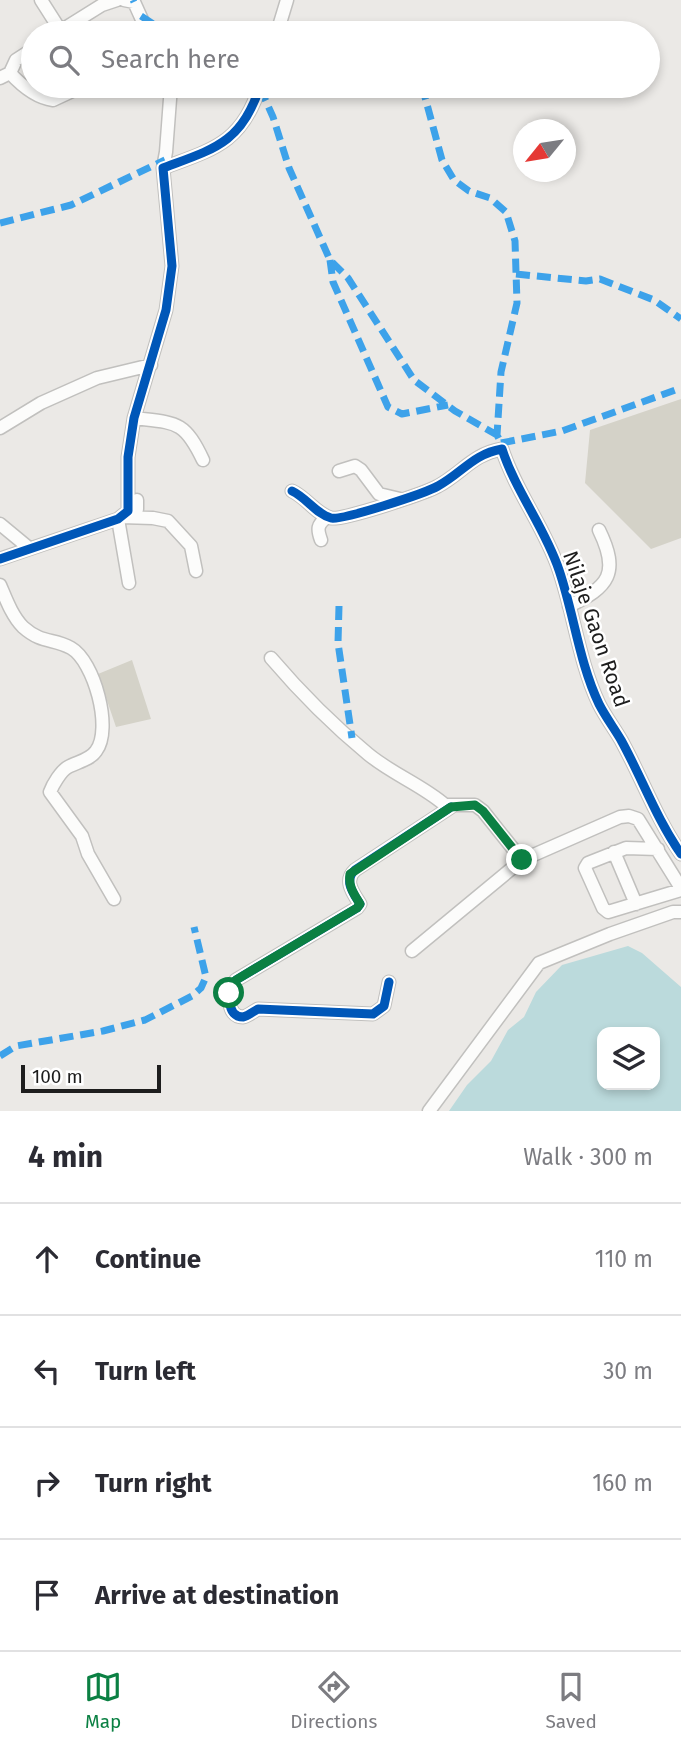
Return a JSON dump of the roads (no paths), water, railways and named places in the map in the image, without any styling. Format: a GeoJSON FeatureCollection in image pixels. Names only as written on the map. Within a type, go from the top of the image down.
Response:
{"type":"FeatureCollection","features":[{"type":"Feature","properties":{"kind":"street"},"geometry":{"type":"LineString","coordinates":[[41,0],[53,21]]}},
{"type":"Feature","properties":{"kind":"street"},"geometry":{"type":"LineString","coordinates":[[77,21],[102,5],[117,0]]}},
{"type":"Feature","properties":{"kind":"street"},"geometry":{"type":"LineString","coordinates":[[124,0],[134,2],[143,21]]}},
{"type":"Feature","properties":{"kind":"street"},"geometry":{"type":"LineString","coordinates":[[281,21],[287,0]]}},
{"type":"Feature","properties":{"kind":"street"},"geometry":{"type":"LineString","coordinates":[[21,57],[5,75],[21,85]]}},
{"type":"Feature","properties":{"kind":"street"},"geometry":{"type":"LineString","coordinates":[[129,583],[122,515],[128,457],[134,418],[166,310],[172,266],[163,168],[170,98]]}},
{"type":"Feature","properties":{"kind":"street"},"geometry":{"type":"LineString","coordinates":[[163,168],[206,153],[233,137],[256,98]]}},
{"type":"Feature","properties":{"kind":"street"},"geometry":{"type":"LineString","coordinates":[[0,428],[41,403],[97,378],[151,365]]}},
{"type":"Feature","properties":{"kind":"street"},"geometry":{"type":"LineString","coordinates":[[134,418],[170,422],[191,435],[203,460]]}},
{"type":"Feature","properties":{"kind":"street","name":"Nilaje Gaon Road"},"geometry":{"type":"LineString","coordinates":[[401,499],[432,490],[472,460],[502,449],[508,467],[559,569],[599,704],[621,740],[666,832],[681,853]]}},
{"type":"Feature","properties":{"kind":"street"},"geometry":{"type":"LineString","coordinates":[[339,471],[355,466],[379,494],[401,499]]}},
{"type":"Feature","properties":{"kind":"street"},"geometry":{"type":"LineString","coordinates":[[292,491],[303,496],[322,515],[338,520],[401,499]]}},
{"type":"Feature","properties":{"kind":"street"},"geometry":{"type":"LineString","coordinates":[[0,559],[137,509],[137,500]]}},
{"type":"Feature","properties":{"kind":"street"},"geometry":{"type":"LineString","coordinates":[[122,515],[168,521],[191,546],[196,571]]}},
{"type":"Feature","properties":{"kind":"street"},"geometry":{"type":"LineString","coordinates":[[321,540],[317,528],[327,517]]}},
{"type":"Feature","properties":{"kind":"street"},"geometry":{"type":"LineString","coordinates":[[0,524],[29,548]]}},
{"type":"Feature","properties":{"kind":"street"},"geometry":{"type":"LineString","coordinates":[[569,606],[601,588],[606,582],[610,561],[608,547],[599,530]]}},
{"type":"Feature","properties":{"kind":"street"},"geometry":{"type":"LineString","coordinates":[[0,584],[8,604],[22,625],[42,641],[73,649],[86,666],[102,703],[103,729],[97,751],[82,762],[66,768],[50,792],[82,836],[88,854],[114,899]]}},
{"type":"Feature","properties":{"kind":"street"},"geometry":{"type":"LineString","coordinates":[[271,658],[368,754],[429,791],[445,806],[475,805],[483,811],[522,860]]}},
{"type":"Feature","properties":{"kind":"street"},"geometry":{"type":"LineString","coordinates":[[389,982],[384,1006],[373,1014],[258,1009],[245,1017],[236,1014],[229,1001],[232,985],[236,980],[357,908],[360,904],[349,882],[350,874],[451,807]]}},
{"type":"Feature","properties":{"kind":"street"},"geometry":{"type":"LineString","coordinates":[[412,951],[522,860],[620,817],[638,819],[654,844],[681,889],[608,912],[603,908],[585,868],[588,863],[614,852],[654,844],[666,832]]}},
{"type":"Feature","properties":{"kind":"street"},"geometry":{"type":"LineString","coordinates":[[614,852],[636,904]]}},
{"type":"Feature","properties":{"kind":"street"},"geometry":{"type":"LineString","coordinates":[[429,1111],[539,963],[610,934],[673,912],[681,912]]}},
{"type":"Feature","properties":{"kind":"water"},"geometry":{"type":"Polygon","coordinates":[[[628,946],[642,953],[681,987],[681,1111],[449,1111],[467,1085],[491,1061],[508,1030],[524,1017],[536,992],[562,965],[628,946]]]}}]}
